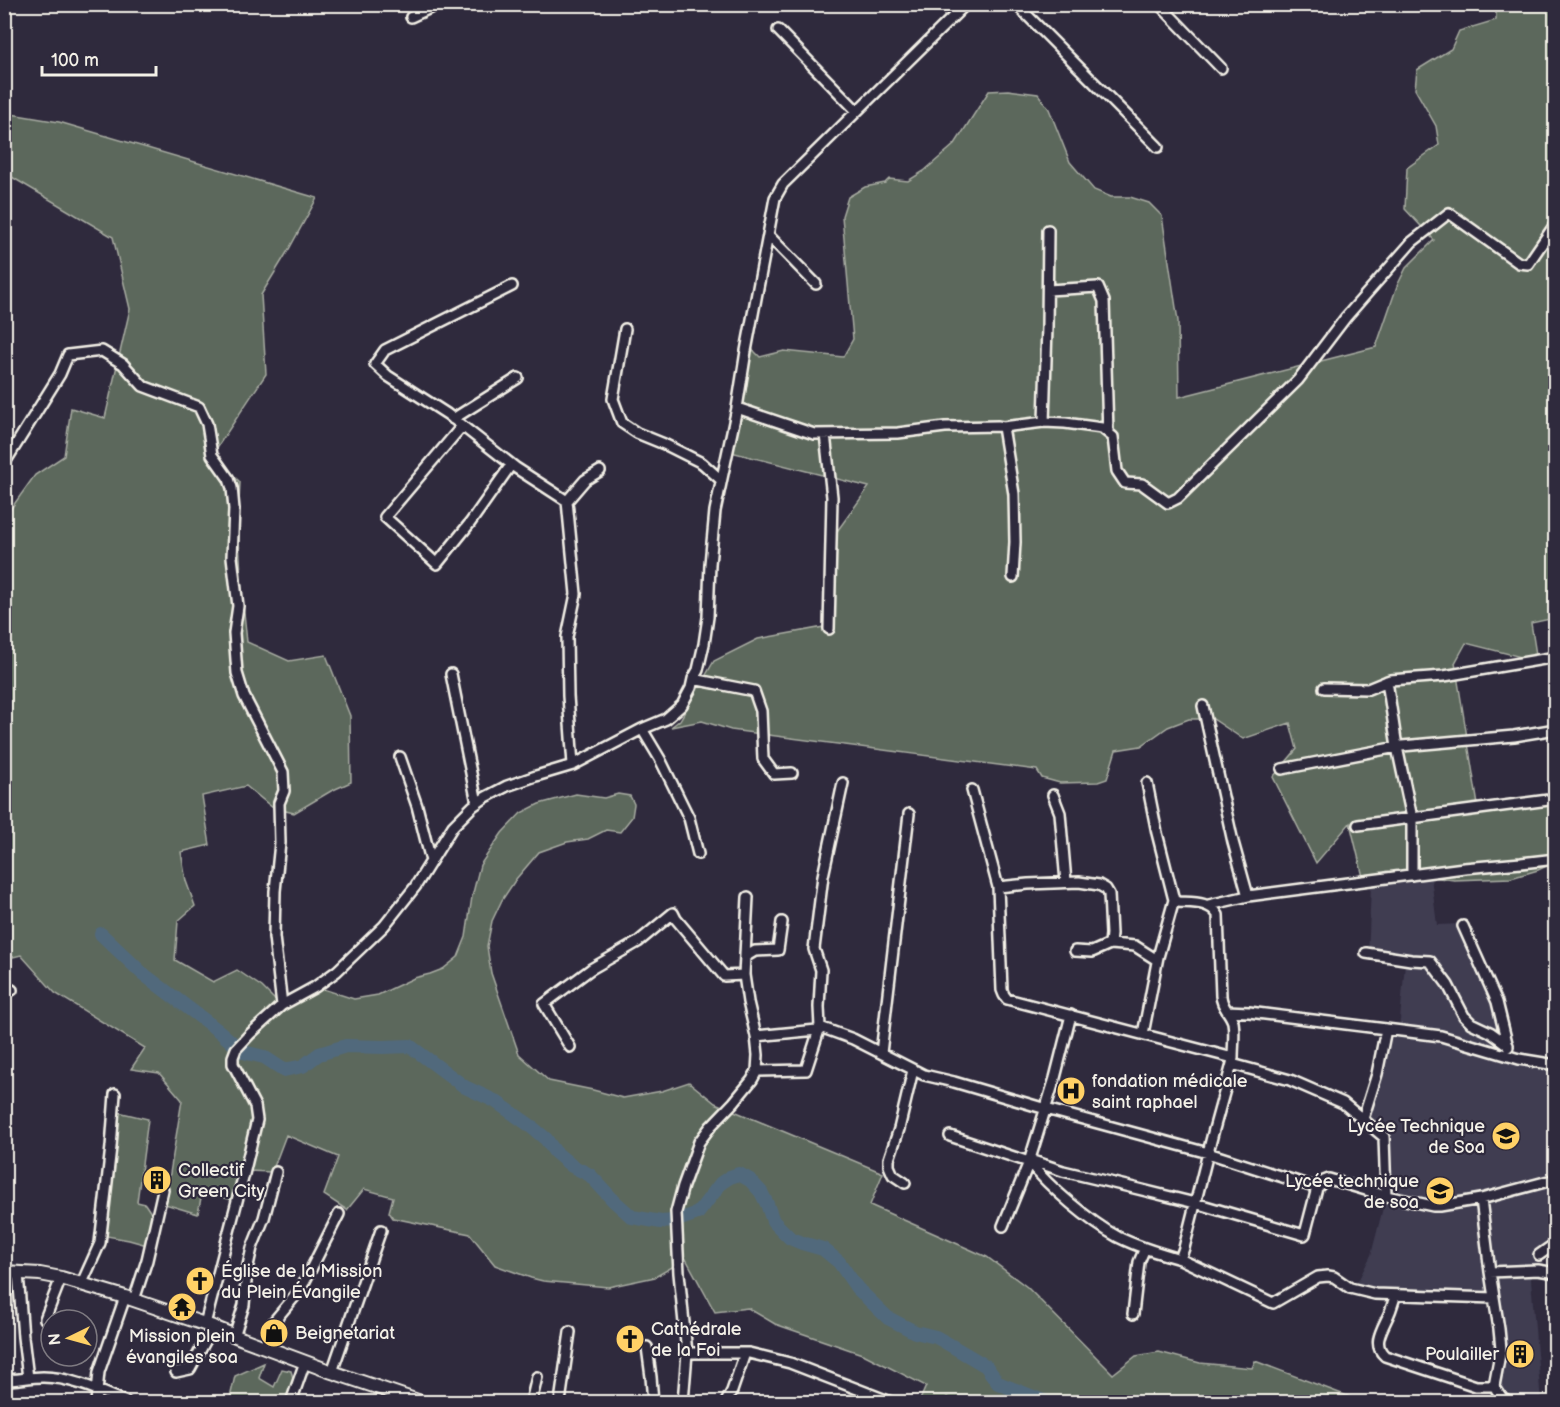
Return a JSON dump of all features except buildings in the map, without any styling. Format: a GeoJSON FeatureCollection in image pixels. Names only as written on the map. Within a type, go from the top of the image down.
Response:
{"type":"FeatureCollection","features":[{"type":"Feature","properties":{"kind":"main road"},"geometry":{"type":"LineString","coordinates":[[4,1272],[61,1278],[81,1283],[209,1325],[304,1362],[421,1402]]}},
{"type":"Feature","properties":{"kind":"street"},"geometry":{"type":"LineString","coordinates":[[413,10],[439,4]]}},
{"type":"Feature","properties":{"kind":"street"},"geometry":{"type":"LineString","coordinates":[[176,1372],[190,1369],[209,1325],[257,1120],[255,1106],[233,1064],[236,1049],[282,1005],[315,987],[358,952],[395,913],[415,887],[453,826],[477,803],[507,786],[573,765],[666,719],[682,705],[698,670],[707,626],[715,511],[737,408],[775,198],[783,184],[966,4]]}},
{"type":"Feature","properties":{"kind":"street"},"geometry":{"type":"LineString","coordinates":[[1016,4],[1158,147]]}},
{"type":"Feature","properties":{"kind":"street"},"geometry":{"type":"LineString","coordinates":[[1159,4],[1221,68]]}},
{"type":"Feature","properties":{"kind":"street"},"geometry":{"type":"LineString","coordinates":[[778,30],[857,111]]}},
{"type":"Feature","properties":{"kind":"street"},"geometry":{"type":"LineString","coordinates":[[737,408],[814,434],[898,433],[945,428],[1004,427],[1044,422],[1102,428],[1113,437],[1117,471],[1125,483],[1142,484],[1168,503],[1178,498],[1298,380],[1346,317],[1412,242],[1449,213],[1519,263],[1528,264],[1556,223]]}},
{"type":"Feature","properties":{"kind":"street"},"geometry":{"type":"LineString","coordinates":[[1044,422],[1048,230]]}},
{"type":"Feature","properties":{"kind":"street"},"geometry":{"type":"LineString","coordinates":[[768,235],[816,284]]}},
{"type":"Feature","properties":{"kind":"street"},"geometry":{"type":"LineString","coordinates":[[512,286],[385,350],[375,364],[387,376],[453,419],[511,465],[567,501]]}},
{"type":"Feature","properties":{"kind":"street"},"geometry":{"type":"LineString","coordinates":[[1047,290],[1098,287],[1104,301],[1108,433]]}},
{"type":"Feature","properties":{"kind":"street"},"geometry":{"type":"LineString","coordinates":[[625,329],[613,399],[622,423],[637,433],[702,463],[721,480]]}},
{"type":"Feature","properties":{"kind":"street"},"geometry":{"type":"LineString","coordinates":[[4,464],[60,374],[68,355],[102,351],[123,364],[142,386],[199,407],[207,424],[212,455],[230,479],[232,488],[234,509],[232,557],[238,606],[234,633],[237,673],[244,696],[283,772],[284,791],[279,803],[274,937],[282,1005]]}},
{"type":"Feature","properties":{"kind":"street"},"geometry":{"type":"LineString","coordinates":[[453,419],[518,378]]}},
{"type":"Feature","properties":{"kind":"street"},"geometry":{"type":"LineString","coordinates":[[462,426],[385,517],[437,564],[470,523],[511,465]]}},
{"type":"Feature","properties":{"kind":"street"},"geometry":{"type":"LineString","coordinates":[[1004,427],[1014,494],[1013,577]]}},
{"type":"Feature","properties":{"kind":"street"},"geometry":{"type":"LineString","coordinates":[[825,434],[832,497],[829,629]]}},
{"type":"Feature","properties":{"kind":"street"},"geometry":{"type":"LineString","coordinates":[[573,765],[567,637],[576,594],[567,501],[585,480],[600,471]]}},
{"type":"Feature","properties":{"kind":"street"},"geometry":{"type":"LineString","coordinates":[[1324,688],[1368,689],[1390,680],[1444,676],[1556,657]]}},
{"type":"Feature","properties":{"kind":"street"},"geometry":{"type":"LineString","coordinates":[[451,674],[477,803]]}},
{"type":"Feature","properties":{"kind":"street"},"geometry":{"type":"LineString","coordinates":[[693,679],[754,691],[760,711],[763,759],[774,774],[792,773]]}},
{"type":"Feature","properties":{"kind":"street"},"geometry":{"type":"LineString","coordinates":[[1387,681],[1397,747],[1412,818],[1412,875]]}},
{"type":"Feature","properties":{"kind":"street"},"geometry":{"type":"LineString","coordinates":[[1203,706],[1233,842],[1248,897]]}},
{"type":"Feature","properties":{"kind":"street"},"geometry":{"type":"LineString","coordinates":[[642,729],[660,759],[689,818],[698,854]]}},
{"type":"Feature","properties":{"kind":"street"},"geometry":{"type":"LineString","coordinates":[[1282,769],[1397,747],[1514,736],[1556,729]]}},
{"type":"Feature","properties":{"kind":"street"},"geometry":{"type":"LineString","coordinates":[[400,757],[417,806],[431,861]]}},
{"type":"Feature","properties":{"kind":"street"},"geometry":{"type":"LineString","coordinates":[[757,1071],[806,1070],[820,1027],[821,970],[814,949],[823,876],[843,783]]}},
{"type":"Feature","properties":{"kind":"street"},"geometry":{"type":"LineString","coordinates":[[1143,1034],[1157,960],[1174,900],[1147,783]]}},
{"type":"Feature","properties":{"kind":"street"},"geometry":{"type":"LineString","coordinates":[[972,790],[998,887],[1004,995],[1007,999],[1143,1034],[1233,1061],[1290,1080],[1348,1105],[1384,1137],[1386,1196]]}},
{"type":"Feature","properties":{"kind":"street"},"geometry":{"type":"LineString","coordinates":[[1053,795],[1060,813],[1066,882]]}},
{"type":"Feature","properties":{"kind":"street"},"geometry":{"type":"LineString","coordinates":[[1358,825],[1556,800]]}},
{"type":"Feature","properties":{"kind":"street"},"geometry":{"type":"LineString","coordinates":[[881,1053],[909,814]]}},
{"type":"Feature","properties":{"kind":"street"},"geometry":{"type":"LineString","coordinates":[[1174,900],[1209,905],[1248,897],[1464,868],[1556,859]]}},
{"type":"Feature","properties":{"kind":"street"},"geometry":{"type":"LineString","coordinates":[[998,887],[1066,882],[1099,885],[1109,894],[1110,944]]}},
{"type":"Feature","properties":{"kind":"street"},"geometry":{"type":"LineString","coordinates":[[683,1402],[687,1353],[676,1212],[699,1142],[752,1080],[757,1071],[756,1036],[744,975],[748,897]]}},
{"type":"Feature","properties":{"kind":"street"},"geometry":{"type":"LineString","coordinates":[[1180,1259],[1233,1061],[1233,1023],[1222,1004],[1221,996],[1218,915],[1209,905]]}},
{"type":"Feature","properties":{"kind":"street"},"geometry":{"type":"LineString","coordinates":[[570,1047],[544,1004],[591,969],[638,942],[673,913],[724,975],[744,975]]}},
{"type":"Feature","properties":{"kind":"street"},"geometry":{"type":"LineString","coordinates":[[745,957],[755,951],[778,950],[782,921]]}},
{"type":"Feature","properties":{"kind":"street"},"geometry":{"type":"LineString","coordinates":[[1463,926],[1497,1002],[1510,1055]]}},
{"type":"Feature","properties":{"kind":"street"},"geometry":{"type":"LineString","coordinates":[[1075,951],[1092,952],[1110,944],[1135,946],[1157,960]]}},
{"type":"Feature","properties":{"kind":"street"},"geometry":{"type":"LineString","coordinates":[[1366,954],[1430,962],[1448,985],[1464,1016],[1471,1023],[1490,1032],[1508,1045]]}},
{"type":"Feature","properties":{"kind":"street"},"geometry":{"type":"LineString","coordinates":[[1227,1011],[1441,1036],[1541,1064],[1556,1065]]}},
{"type":"Feature","properties":{"kind":"street"},"geometry":{"type":"LineString","coordinates":[[1003,1226],[1029,1161],[1046,1109],[1071,1015]]}},
{"type":"Feature","properties":{"kind":"street"},"geometry":{"type":"LineString","coordinates":[[756,1036],[817,1030],[820,1027]]}},
{"type":"Feature","properties":{"kind":"street"},"geometry":{"type":"LineString","coordinates":[[820,1027],[853,1039],[924,1075],[1208,1154],[1317,1188]]}},
{"type":"Feature","properties":{"kind":"street"},"geometry":{"type":"LineString","coordinates":[[1363,1119],[1377,1074],[1386,1029]]}},
{"type":"Feature","properties":{"kind":"street"},"geometry":{"type":"LineString","coordinates":[[905,1183],[893,1175],[889,1159],[899,1129],[913,1070]]}},
{"type":"Feature","properties":{"kind":"street"},"geometry":{"type":"LineString","coordinates":[[81,1283],[100,1243],[115,1094]]}},
{"type":"Feature","properties":{"kind":"street"},"geometry":{"type":"LineString","coordinates":[[950,1136],[1063,1172],[1126,1185],[1305,1235],[1317,1188],[1329,1179],[1386,1196],[1433,1206],[1481,1199],[1556,1179]]}},
{"type":"Feature","properties":{"kind":"street"},"geometry":{"type":"LineString","coordinates":[[1029,1161],[1038,1174],[1078,1209],[1118,1237],[1180,1259],[1273,1303],[1318,1277],[1328,1276],[1334,1277],[1350,1288],[1375,1294],[1494,1298]]}},
{"type":"Feature","properties":{"kind":"street"},"geometry":{"type":"LineString","coordinates":[[234,1336],[244,1305],[247,1270],[252,1248],[264,1218],[276,1172]]}},
{"type":"Feature","properties":{"kind":"street"},"geometry":{"type":"LineString","coordinates":[[96,1402],[99,1372],[147,1260],[163,1191]]}},
{"type":"Feature","properties":{"kind":"street"},"geometry":{"type":"LineString","coordinates":[[1481,1199],[1501,1349],[1494,1386],[1502,1398],[1508,1402]]}},
{"type":"Feature","properties":{"kind":"street"},"geometry":{"type":"LineString","coordinates":[[264,1347],[275,1320],[305,1281],[339,1214]]}},
{"type":"Feature","properties":{"kind":"street"},"geometry":{"type":"LineString","coordinates":[[332,1372],[381,1230]]}},
{"type":"Feature","properties":{"kind":"street"},"geometry":{"type":"LineString","coordinates":[[1539,1255],[1556,1243]]}},
{"type":"Feature","properties":{"kind":"street"},"geometry":{"type":"LineString","coordinates":[[1133,1314],[1139,1262],[1145,1248]]}},
{"type":"Feature","properties":{"kind":"street"},"geometry":{"type":"LineString","coordinates":[[1490,1272],[1538,1270],[1556,1273]]}},
{"type":"Feature","properties":{"kind":"street"},"geometry":{"type":"LineString","coordinates":[[18,1273],[22,1337],[28,1378]]}},
{"type":"Feature","properties":{"kind":"street"},"geometry":{"type":"LineString","coordinates":[[49,1308],[61,1278]]}},
{"type":"Feature","properties":{"kind":"street"},"geometry":{"type":"LineString","coordinates":[[1396,1295],[1378,1336],[1380,1352],[1385,1356],[1476,1386],[1494,1386]]}},
{"type":"Feature","properties":{"kind":"street"},"geometry":{"type":"LineString","coordinates":[[560,1402],[570,1332]]}},
{"type":"Feature","properties":{"kind":"street"},"geometry":{"type":"LineString","coordinates":[[647,1347],[653,1402]]}},
{"type":"Feature","properties":{"kind":"street"},"geometry":{"type":"LineString","coordinates":[[687,1353],[745,1353],[790,1363],[891,1402]]}},
{"type":"Feature","properties":{"kind":"street"},"geometry":{"type":"LineString","coordinates":[[726,1402],[745,1353]]}},
{"type":"Feature","properties":{"kind":"street"},"geometry":{"type":"LineString","coordinates":[[291,1402],[304,1362]]}},
{"type":"Feature","properties":{"kind":"street"},"geometry":{"type":"LineString","coordinates":[[531,1402],[537,1377]]}},
{"type":"Feature","properties":{"kind":"street"},"geometry":{"type":"LineString","coordinates":[[4,1380],[52,1378],[98,1389],[126,1402]]}},
{"type":"Feature","properties":{"kind":"shaded area"},"geometry":{"type":"Polygon","coordinates":[[[1385,870],[1431,877],[1437,925],[1461,924],[1487,978],[1507,1052],[1525,1052],[1520,1058],[1555,1065],[1555,1249],[1530,1267],[1541,1402],[1509,1402],[1495,1387],[1501,1349],[1491,1303],[1426,1298],[1403,1303],[1351,1295],[1371,1255],[1386,1196],[1384,1137],[1363,1119],[1386,1029],[1399,1031],[1405,963],[1368,958],[1371,885],[1385,870]]]}},
{"type":"Feature","properties":{"kind":"green space"},"geometry":{"type":"Polygon","coordinates":[[[1496,5],[1555,5],[1555,618],[1531,623],[1537,661],[1466,643],[1455,663],[1478,805],[1506,807],[1555,798],[1555,862],[1511,878],[1454,880],[1386,871],[1371,885],[1364,881],[1350,823],[1316,863],[1273,777],[1297,749],[1290,723],[1243,739],[1213,719],[1189,719],[1168,727],[1141,746],[1116,750],[1107,779],[1098,782],[1060,783],[1042,778],[1037,770],[731,730],[702,721],[671,727],[680,720],[714,661],[758,639],[829,626],[830,541],[869,487],[727,451],[751,348],[760,357],[784,351],[843,357],[853,339],[842,216],[848,197],[865,187],[885,183],[889,179],[908,181],[924,171],[955,144],[989,91],[1008,90],[1038,94],[1049,109],[1070,162],[1094,190],[1111,197],[1130,197],[1149,203],[1162,216],[1178,321],[1179,397],[1376,347],[1397,286],[1406,268],[1434,240],[1405,209],[1407,168],[1439,145],[1436,126],[1415,89],[1417,70],[1451,49],[1459,31],[1496,20],[1496,5]]]}},
{"type":"Feature","properties":{"kind":"green space"},"geometry":{"type":"Polygon","coordinates":[[[5,113],[59,122],[317,198],[261,295],[266,374],[212,455],[240,482],[238,523],[247,642],[289,661],[326,655],[350,716],[351,782],[294,813],[273,808],[246,786],[202,796],[210,845],[181,852],[186,881],[195,906],[178,921],[175,960],[213,982],[237,970],[262,987],[284,1009],[320,988],[354,999],[378,995],[414,978],[443,969],[458,957],[466,937],[480,865],[502,833],[521,813],[539,804],[576,794],[604,798],[618,794],[630,796],[634,804],[632,817],[620,832],[606,830],[588,839],[567,842],[539,852],[516,879],[492,921],[487,946],[491,973],[519,1054],[549,1081],[623,1098],[662,1091],[689,1082],[715,1103],[883,1173],[870,1205],[987,1257],[1027,1287],[1113,1374],[1136,1356],[1159,1352],[1200,1363],[1252,1368],[1255,1361],[1363,1402],[959,1402],[947,1397],[941,1402],[924,1402],[920,1400],[926,1386],[865,1355],[775,1324],[748,1308],[715,1312],[686,1259],[655,1277],[608,1287],[543,1281],[495,1265],[470,1234],[393,1218],[389,1212],[393,1197],[364,1189],[347,1210],[324,1195],[338,1157],[286,1135],[272,1172],[245,1171],[237,1201],[202,1192],[198,1214],[165,1204],[182,1100],[159,1073],[131,1069],[145,1048],[55,993],[21,955],[5,959],[5,517],[35,475],[64,456],[71,408],[105,418],[130,309],[113,237],[5,173],[5,113]]]}},
{"type":"Feature","properties":{"kind":"green space"},"geometry":{"type":"Polygon","coordinates":[[[114,1111],[148,1119],[137,1202],[145,1204],[151,1213],[147,1245],[101,1235],[114,1111]]]}},
{"type":"Feature","properties":{"kind":"green space"},"geometry":{"type":"Polygon","coordinates":[[[264,1363],[259,1378],[274,1387],[282,1369],[291,1371],[296,1388],[290,1402],[229,1402],[235,1376],[264,1363]]]}},
{"type":"Feature","properties":{"kind":"waterway"},"geometry":{"type":"LineString","coordinates":[[101,934],[142,973],[243,1052],[264,1057],[284,1070],[303,1066],[319,1054],[346,1046],[410,1046],[465,1087],[495,1101],[528,1124],[572,1166],[590,1175],[632,1217],[661,1222],[674,1221]]}},
{"type":"Feature","properties":{"kind":"waterway"},"geometry":{"type":"LineString","coordinates":[[678,1220],[698,1213],[721,1183],[739,1174],[750,1180],[761,1192],[773,1221],[790,1238],[823,1249],[839,1262],[857,1288],[888,1318],[915,1332],[936,1337],[986,1366],[998,1383],[1046,1402]]}},
{"type":"Feature","properties":{"kind":"place","name":"fondation médicale saint raphael"},"geometry":{"type":"Point","coordinates":[1071,1091]}},
{"type":"Feature","properties":{"kind":"place","name":"Lycée Technique de Soa"},"geometry":{"type":"Point","coordinates":[1506,1136]}},
{"type":"Feature","properties":{"kind":"place","name":"Collectif Green City"},"geometry":{"type":"Point","coordinates":[157,1180]}},
{"type":"Feature","properties":{"kind":"place","name":"Lycée technique de soa"},"geometry":{"type":"Point","coordinates":[1440,1191]}},
{"type":"Feature","properties":{"kind":"place","name":"Église de la Mission du Plein Évangile"},"geometry":{"type":"Point","coordinates":[200,1281]}},
{"type":"Feature","properties":{"kind":"place","name":"Mission plein évangiles soa"},"geometry":{"type":"Point","coordinates":[182,1307]}},
{"type":"Feature","properties":{"kind":"place","name":"Beignetariat"},"geometry":{"type":"Point","coordinates":[274,1333]}},
{"type":"Feature","properties":{"kind":"place","name":"Cathédrale de la Foi"},"geometry":{"type":"Point","coordinates":[630,1339]}},
{"type":"Feature","properties":{"kind":"place","name":"Poulailler"},"geometry":{"type":"Point","coordinates":[1520,1354]}}]}
